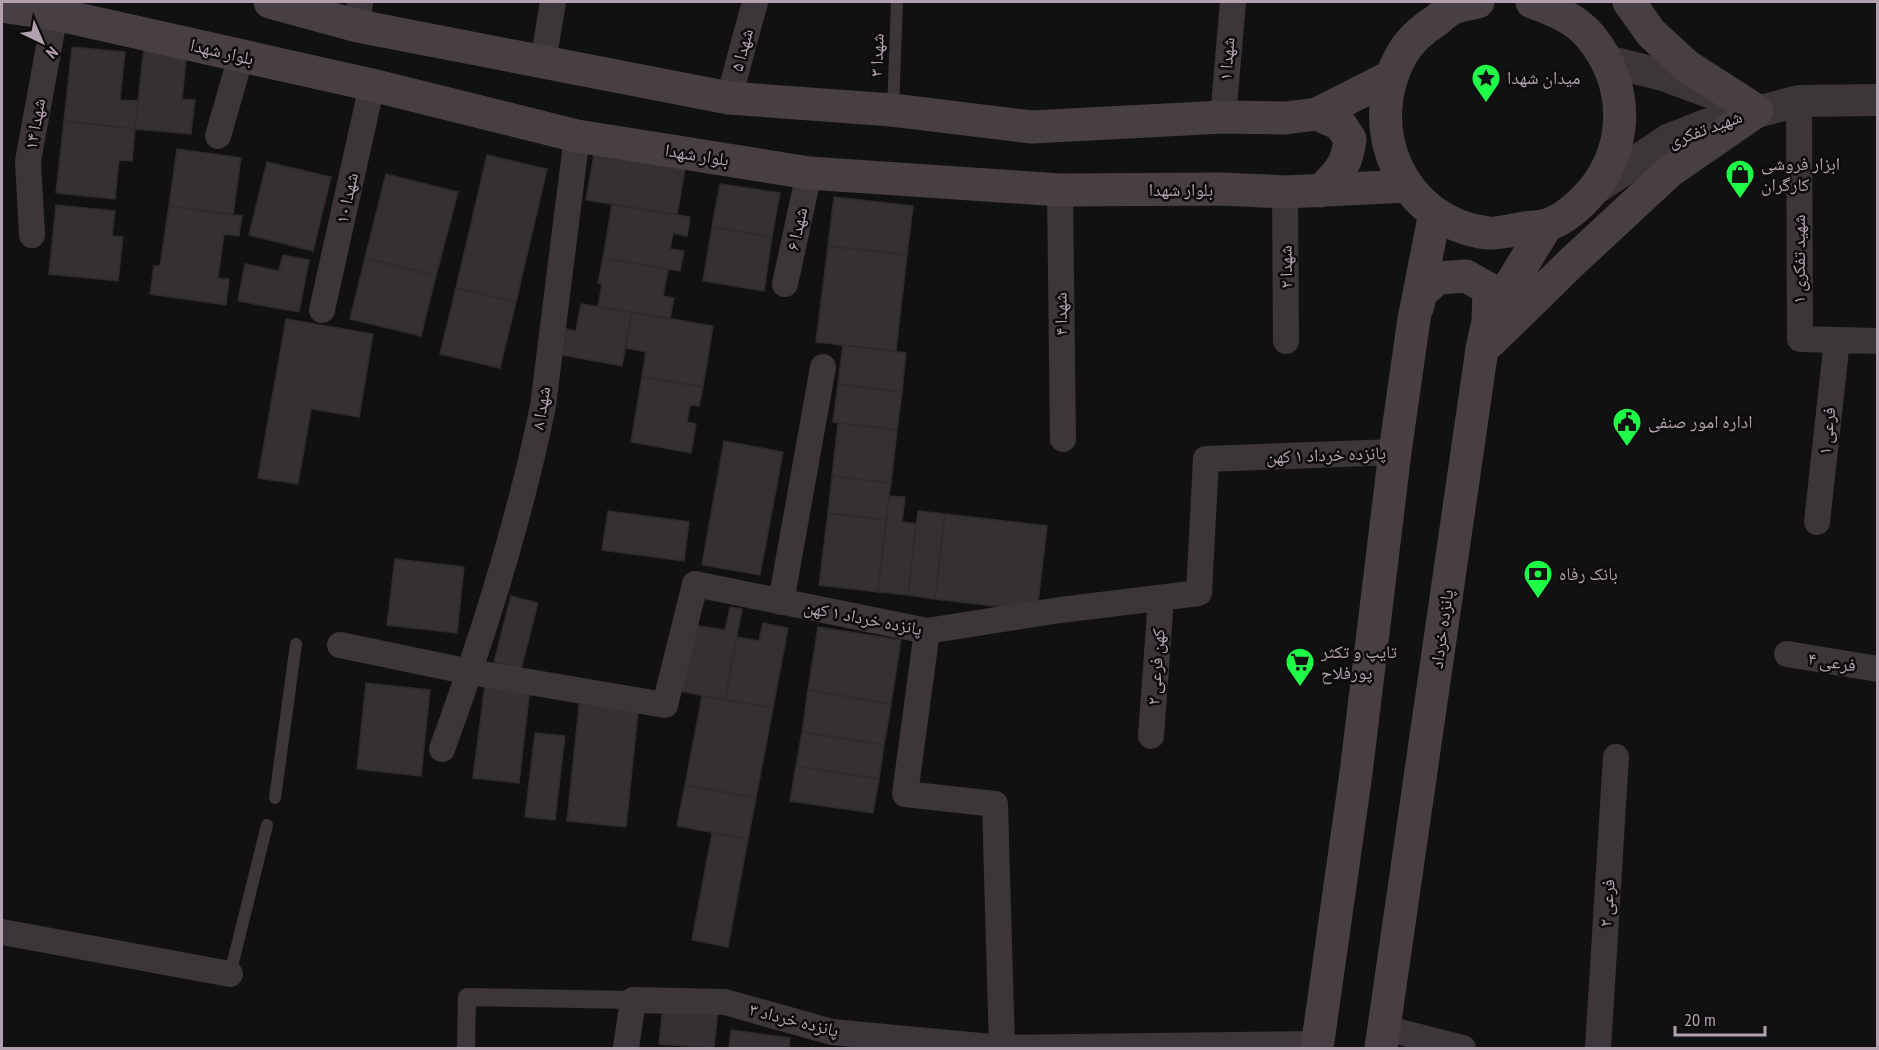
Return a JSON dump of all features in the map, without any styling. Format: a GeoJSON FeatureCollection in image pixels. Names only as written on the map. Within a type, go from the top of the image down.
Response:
{"type":"FeatureCollection","features":[{"type":"Feature","properties":{"kind":"main road"},"geometry":{"type":"LineString","coordinates":[[270,2],[359,14],[543,62],[729,98],[892,110],[1032,127],[1223,117],[1285,118],[1317,114],[1390,78]]}},
{"type":"Feature","properties":{"kind":"main road"},"geometry":{"type":"LineString","coordinates":[[1478,2],[1422,16],[1390,78],[1384,115],[1389,152],[1407,186],[1420,201],[1435,213],[1461,227],[1490,233],[1547,225],[1573,210],[1594,189],[1612,160],[1620,127],[1618,93],[1607,61],[1588,34],[1563,8],[1532,2]]}},
{"type":"Feature","properties":{"kind":"main road"},"geometry":{"type":"LineString","coordinates":[[1485,335],[1580,255],[1670,171],[1757,111],[1687,66],[1651,33],[1629,2]]}},
{"type":"Feature","properties":{"kind":"main road","name":"بلوار شهدا"},"geometry":{"type":"LineString","coordinates":[[2,6],[55,14],[241,56],[577,136],[809,173],[1060,190],[1221,189],[1285,192],[1407,186]]}},
{"type":"Feature","properties":{"kind":"main road"},"geometry":{"type":"LineString","coordinates":[[1317,114],[1340,124],[1350,139],[1348,156],[1339,173],[1321,191]]}},
{"type":"Feature","properties":{"kind":"main road"},"geometry":{"type":"LineString","coordinates":[[1317,1046],[1356,773],[1395,452],[1414,319],[1435,213]]}},
{"type":"Feature","properties":{"kind":"main road","name":"پانزده خرداد"},"geometry":{"type":"LineString","coordinates":[[1383,1038],[1485,335],[1547,225]]}},
{"type":"Feature","properties":{"kind":"main road"},"geometry":{"type":"LineString","coordinates":[[1414,319],[1421,293],[1438,278],[1466,276],[1489,289],[1485,335]]}},
{"type":"Feature","properties":{"kind":"street"},"geometry":{"type":"LineString","coordinates":[[543,62],[553,2]]}},
{"type":"Feature","properties":{"kind":"street","name":"شهدا ۵"},"geometry":{"type":"LineString","coordinates":[[729,98],[755,2]]}},
{"type":"Feature","properties":{"kind":"street","name":"شهدا ۱"},"geometry":{"type":"LineString","coordinates":[[1223,117],[1233,2]]}},
{"type":"Feature","properties":{"kind":"street","name":"شهدا ۱۴"},"geometry":{"type":"LineString","coordinates":[[32,235],[28,161],[55,14]]}},
{"type":"Feature","properties":{"kind":"street"},"geometry":{"type":"LineString","coordinates":[[218,136],[241,56]]}},
{"type":"Feature","properties":{"kind":"street","name":"شهید تفکری"},"geometry":{"type":"LineString","coordinates":[[1607,61],[1663,75],[1757,111]]}},
{"type":"Feature","properties":{"kind":"street","name":"شهدا ۱۰"},"geometry":{"type":"LineString","coordinates":[[322,310],[372,86]]}},
{"type":"Feature","properties":{"kind":"street","name":"شهید تفکری"},"geometry":{"type":"LineString","coordinates":[[1594,189],[1668,140],[1706,125],[1799,101],[1878,100]]}},
{"type":"Feature","properties":{"kind":"street","name":"شهید تفکری ۱"},"geometry":{"type":"LineString","coordinates":[[1799,101],[1800,339],[1878,341]]}},
{"type":"Feature","properties":{"kind":"street","name":"شهدا ۸"},"geometry":{"type":"LineString","coordinates":[[442,749],[496,591],[536,439],[543,406],[577,136]]}},
{"type":"Feature","properties":{"kind":"street","name":"شهدا ۶"},"geometry":{"type":"LineString","coordinates":[[785,284],[809,173]]}},
{"type":"Feature","properties":{"kind":"street","name":"شهدا ۴"},"geometry":{"type":"LineString","coordinates":[[1060,190],[1063,439]]}},
{"type":"Feature","properties":{"kind":"street","name":"شهدا ۲"},"geometry":{"type":"LineString","coordinates":[[1285,192],[1286,341]]}},
{"type":"Feature","properties":{"kind":"street","name":"فرعی ۱"},"geometry":{"type":"LineString","coordinates":[[1818,522],[1837,340]]}},
{"type":"Feature","properties":{"kind":"street"},"geometry":{"type":"LineString","coordinates":[[781,602],[824,367]]}},
{"type":"Feature","properties":{"kind":"street","name":"پانزده خرداد ۱ کهن"},"geometry":{"type":"LineString","coordinates":[[340,645],[470,672],[665,705],[695,584],[927,631],[1060,610],[1199,593],[1206,459],[1395,452]]}},
{"type":"Feature","properties":{"kind":"street","name":"کهن فرعی ۲"},"geometry":{"type":"LineString","coordinates":[[1151,736],[1161,598]]}},
{"type":"Feature","properties":{"kind":"street"},"geometry":{"type":"LineString","coordinates":[[927,631],[905,794],[995,804],[1002,1048]]}},
{"type":"Feature","properties":{"kind":"street","name":"فرعی ۴"},"geometry":{"type":"LineString","coordinates":[[1787,654],[1878,669]]}},
{"type":"Feature","properties":{"kind":"street","name":"فرعی ۲"},"geometry":{"type":"LineString","coordinates":[[1598,1048],[1616,757]]}},
{"type":"Feature","properties":{"kind":"street"},"geometry":{"type":"LineString","coordinates":[[2,932],[230,974]]}},
{"type":"Feature","properties":{"kind":"street","name":"پانزده خرداد ۳"},"geometry":{"type":"LineString","coordinates":[[466,1048],[467,997],[724,1002],[831,1040],[1002,1048],[1317,1046]]}},
{"type":"Feature","properties":{"kind":"street"},"geometry":{"type":"LineString","coordinates":[[626,1048],[633,1000]]}},
{"type":"Feature","properties":{"kind":"street"},"geometry":{"type":"LineString","coordinates":[[1383,1038],[1463,1048]]}},
{"type":"Feature","properties":{"kind":"lane","name":"شهدا ۳"},"geometry":{"type":"LineString","coordinates":[[892,110],[897,2]]}},
{"type":"Feature","properties":{"kind":"lane"},"geometry":{"type":"LineString","coordinates":[[275,798],[296,644]]}},
{"type":"Feature","properties":{"kind":"lane"},"geometry":{"type":"LineString","coordinates":[[230,974],[267,825]]}},
{"type":"Feature","properties":{"kind":"building"},"geometry":{"type":"Polygon","coordinates":[[[72,47],[125,52],[120,100],[138,101],[135,129],[64,121],[72,47]]]}},
{"type":"Feature","properties":{"kind":"building"},"geometry":{"type":"Polygon","coordinates":[[[144,47],[187,51],[182,99],[195,100],[191,134],[135,129],[144,47]]]}},
{"type":"Feature","properties":{"kind":"building"},"geometry":{"type":"Polygon","coordinates":[[[64,121],[135,129],[132,161],[119,160],[115,199],[56,193],[64,121]]]}},
{"type":"Feature","properties":{"kind":"building"},"geometry":{"type":"Polygon","coordinates":[[[177,149],[241,158],[233,215],[169,206],[177,149]]]}},
{"type":"Feature","properties":{"kind":"building"},"geometry":{"type":"Polygon","coordinates":[[[594,154],[685,169],[677,215],[586,200],[594,154]]]}},
{"type":"Feature","properties":{"kind":"building"},"geometry":{"type":"Polygon","coordinates":[[[487,155],[547,169],[516,302],[456,288],[487,155]]]}},
{"type":"Feature","properties":{"kind":"building"},"geometry":{"type":"Polygon","coordinates":[[[267,162],[331,177],[313,251],[249,235],[267,162]]]}},
{"type":"Feature","properties":{"kind":"building"},"geometry":{"type":"Polygon","coordinates":[[[386,174],[458,192],[436,276],[365,258],[386,174]]]}},
{"type":"Feature","properties":{"kind":"building"},"geometry":{"type":"Polygon","coordinates":[[[720,184],[780,193],[772,237],[712,227],[720,184]]]}},
{"type":"Feature","properties":{"kind":"building"},"geometry":{"type":"Polygon","coordinates":[[[834,197],[913,206],[907,255],[828,246],[834,197]]]}},
{"type":"Feature","properties":{"kind":"building"},"geometry":{"type":"Polygon","coordinates":[[[612,204],[690,217],[687,236],[673,233],[670,249],[684,251],[680,271],[603,258],[612,204]]]}},
{"type":"Feature","properties":{"kind":"building"},"geometry":{"type":"Polygon","coordinates":[[[56,205],[115,211],[112,236],[123,237],[118,281],[49,274],[56,205]]]}},
{"type":"Feature","properties":{"kind":"building"},"geometry":{"type":"Polygon","coordinates":[[[169,206],[242,216],[239,236],[224,234],[218,278],[229,279],[226,305],[150,294],[154,266],[160,266],[169,206]]]}},
{"type":"Feature","properties":{"kind":"building"},"geometry":{"type":"Polygon","coordinates":[[[712,227],[772,237],[764,291],[703,281],[712,227]]]}},
{"type":"Feature","properties":{"kind":"building"},"geometry":{"type":"Polygon","coordinates":[[[828,246],[907,255],[896,351],[816,342],[828,246]]]}},
{"type":"Feature","properties":{"kind":"building"},"geometry":{"type":"Polygon","coordinates":[[[283,255],[309,260],[299,312],[238,301],[245,264],[279,271],[283,255]]]}},
{"type":"Feature","properties":{"kind":"building"},"geometry":{"type":"Polygon","coordinates":[[[365,258],[436,276],[421,336],[350,319],[365,258]]]}},
{"type":"Feature","properties":{"kind":"building"},"geometry":{"type":"Polygon","coordinates":[[[603,258],[668,269],[663,296],[674,298],[670,319],[598,307],[602,284],[598,283],[603,258]]]}},
{"type":"Feature","properties":{"kind":"building"},"geometry":{"type":"Polygon","coordinates":[[[456,288],[516,302],[500,368],[440,354],[456,288]]]}},
{"type":"Feature","properties":{"kind":"building"},"geometry":{"type":"Polygon","coordinates":[[[581,304],[632,312],[622,366],[562,355],[566,329],[576,331],[581,304]]]}},
{"type":"Feature","properties":{"kind":"building"},"geometry":{"type":"Polygon","coordinates":[[[632,312],[713,326],[703,387],[642,377],[646,352],[625,348],[632,312]]]}},
{"type":"Feature","properties":{"kind":"building"},"geometry":{"type":"Polygon","coordinates":[[[286,319],[373,334],[359,417],[311,409],[298,484],[258,478],[286,319]]]}},
{"type":"Feature","properties":{"kind":"building"},"geometry":{"type":"Polygon","coordinates":[[[843,345],[906,353],[902,392],[838,384],[843,345]]]}},
{"type":"Feature","properties":{"kind":"building"},"geometry":{"type":"Polygon","coordinates":[[[642,377],[703,387],[699,406],[690,405],[687,422],[696,424],[691,453],[631,442],[642,377]]]}},
{"type":"Feature","properties":{"kind":"building"},"geometry":{"type":"Polygon","coordinates":[[[838,384],[902,392],[897,430],[833,422],[838,384]]]}},
{"type":"Feature","properties":{"kind":"building"},"geometry":{"type":"Polygon","coordinates":[[[838,423],[897,430],[891,483],[832,476],[838,423]]]}},
{"type":"Feature","properties":{"kind":"building"},"geometry":{"type":"Polygon","coordinates":[[[724,441],[783,452],[760,575],[702,565],[724,441]]]}},
{"type":"Feature","properties":{"kind":"building"},"geometry":{"type":"Polygon","coordinates":[[[832,476],[891,483],[886,520],[828,513],[832,476]]]}},
{"type":"Feature","properties":{"kind":"building"},"geometry":{"type":"Polygon","coordinates":[[[889,496],[905,497],[902,522],[916,524],[908,595],[878,592],[889,496]]]}},
{"type":"Feature","properties":{"kind":"building"},"geometry":{"type":"Polygon","coordinates":[[[608,511],[689,522],[684,561],[602,550],[608,511]]]}},
{"type":"Feature","properties":{"kind":"building"},"geometry":{"type":"Polygon","coordinates":[[[918,511],[945,514],[935,599],[908,595],[918,511]]]}},
{"type":"Feature","properties":{"kind":"building"},"geometry":{"type":"Polygon","coordinates":[[[828,513],[886,520],[878,592],[819,585],[828,513]]]}},
{"type":"Feature","properties":{"kind":"building"},"geometry":{"type":"Polygon","coordinates":[[[945,514],[1047,526],[1037,611],[935,599],[945,514]]]}},
{"type":"Feature","properties":{"kind":"building"},"geometry":{"type":"Polygon","coordinates":[[[395,559],[464,567],[457,633],[387,625],[395,559]]]}},
{"type":"Feature","properties":{"kind":"building"},"geometry":{"type":"Polygon","coordinates":[[[511,596],[538,603],[521,669],[494,662],[511,596]]]}},
{"type":"Feature","properties":{"kind":"building"},"geometry":{"type":"Polygon","coordinates":[[[730,607],[742,609],[725,700],[680,691],[693,625],[725,630],[730,607]]]}},
{"type":"Feature","properties":{"kind":"building"},"geometry":{"type":"Polygon","coordinates":[[[763,623],[788,628],[773,708],[725,700],[737,637],[759,641],[763,623]]]}},
{"type":"Feature","properties":{"kind":"building"},"geometry":{"type":"Polygon","coordinates":[[[818,627],[901,640],[891,704],[808,690],[818,627]]]}},
{"type":"Feature","properties":{"kind":"building"},"geometry":{"type":"Polygon","coordinates":[[[366,683],[430,690],[421,776],[357,769],[366,683]]]}},
{"type":"Feature","properties":{"kind":"building"},"geometry":{"type":"Polygon","coordinates":[[[485,684],[530,689],[519,783],[473,778],[485,684]]]}},
{"type":"Feature","properties":{"kind":"building"},"geometry":{"type":"Polygon","coordinates":[[[808,690],[891,704],[884,745],[802,732],[808,690]]]}},
{"type":"Feature","properties":{"kind":"building"},"geometry":{"type":"Polygon","coordinates":[[[702,696],[773,708],[756,798],[685,785],[702,696]]]}},
{"type":"Feature","properties":{"kind":"building"},"geometry":{"type":"Polygon","coordinates":[[[580,697],[639,703],[626,827],[567,821],[580,697]]]}},
{"type":"Feature","properties":{"kind":"building"},"geometry":{"type":"Polygon","coordinates":[[[802,732],[884,745],[879,779],[796,766],[802,732]]]}},
{"type":"Feature","properties":{"kind":"building"},"geometry":{"type":"Polygon","coordinates":[[[535,733],[565,736],[555,820],[525,817],[535,733]]]}},
{"type":"Feature","properties":{"kind":"building"},"geometry":{"type":"Polygon","coordinates":[[[796,766],[879,779],[873,813],[790,801],[796,766]]]}},
{"type":"Feature","properties":{"kind":"building"},"geometry":{"type":"Polygon","coordinates":[[[685,785],[756,798],[748,839],[677,826],[685,785]]]}},
{"type":"Feature","properties":{"kind":"building"},"geometry":{"type":"Polygon","coordinates":[[[712,833],[748,839],[728,947],[692,940],[712,833]]]}},
{"type":"Feature","properties":{"kind":"building"},"geometry":{"type":"Polygon","coordinates":[[[663,1005],[718,1010],[714,1048],[659,1044],[663,1005]]]}},
{"type":"Feature","properties":{"kind":"building"},"geometry":{"type":"Polygon","coordinates":[[[731,1030],[790,1038],[789,1048],[729,1048],[731,1030]]]}},
{"type":"Feature","properties":{"kind":"place","name":"میدان شهدا"},"geometry":{"type":"Point","coordinates":[1486,104]}},
{"type":"Feature","properties":{"kind":"place","name":"ابزار فروشی کارگران"},"geometry":{"type":"Point","coordinates":[1740,200]}},
{"type":"Feature","properties":{"kind":"place","name":"اداره امور صنفی"},"geometry":{"type":"Point","coordinates":[1627,448]}},
{"type":"Feature","properties":{"kind":"place","name":"بانک رفاه"},"geometry":{"type":"Point","coordinates":[1538,600]}},
{"type":"Feature","properties":{"kind":"place","name":"تایپ و تکثر پورفلاح"},"geometry":{"type":"Point","coordinates":[1300,688]}}]}
